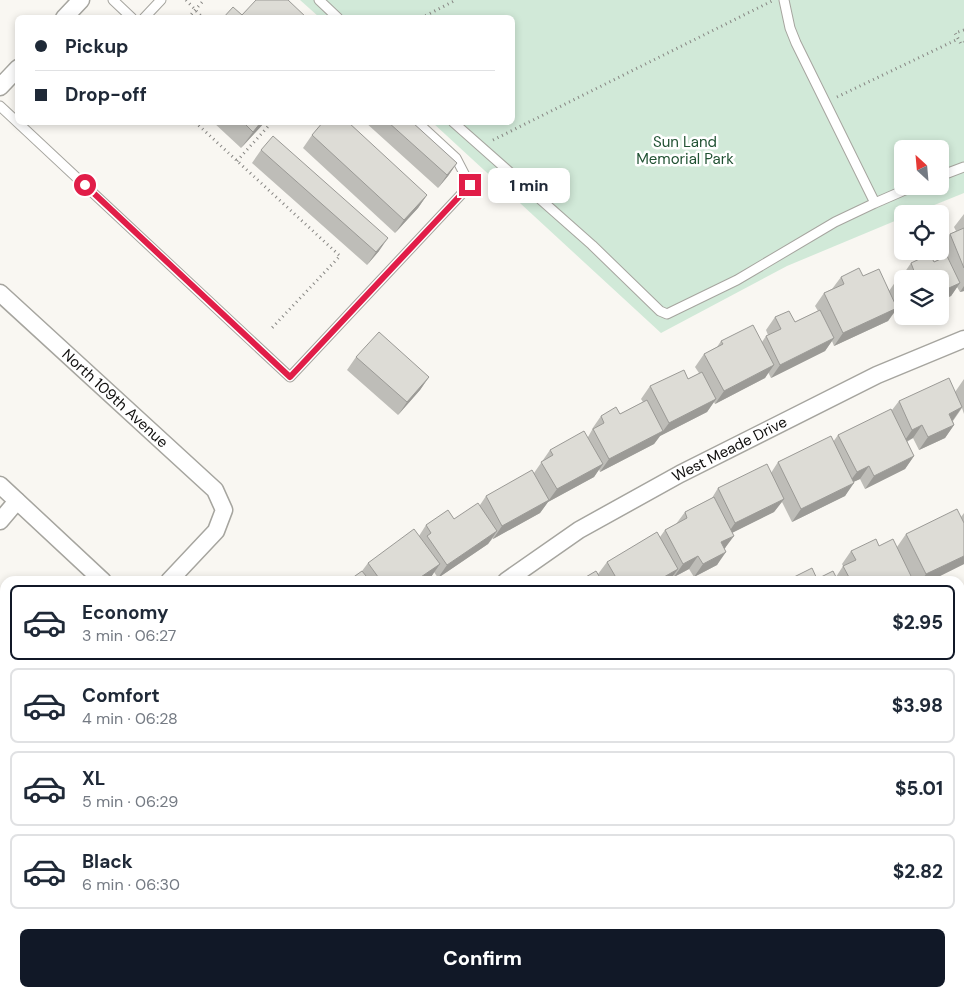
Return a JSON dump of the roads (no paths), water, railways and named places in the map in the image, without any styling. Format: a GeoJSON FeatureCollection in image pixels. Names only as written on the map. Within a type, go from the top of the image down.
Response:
{"type":"FeatureCollection","features":[{"type":"Feature","properties":{"kind":"street"},"geometry":{"type":"LineString","coordinates":[[67,15],[81,0]]}},
{"type":"Feature","properties":{"kind":"street"},"geometry":{"type":"LineString","coordinates":[[0,87],[15,71]]}},
{"type":"Feature","properties":{"kind":"street","name":"North 109th Avenue"},"geometry":{"type":"LineString","coordinates":[[0,293],[215,490],[224,510],[216,531],[174,576]]}},
{"type":"Feature","properties":{"kind":"street","name":"West Meade Drive"},"geometry":{"type":"LineString","coordinates":[[513,576],[579,530],[680,474],[877,375],[964,339]]}},
{"type":"Feature","properties":{"kind":"street"},"geometry":{"type":"LineString","coordinates":[[0,485],[98,576]]}},
{"type":"Feature","properties":{"kind":"street"},"geometry":{"type":"LineString","coordinates":[[0,522],[18,501]]}},
{"type":"Feature","properties":{"kind":"lane"},"geometry":{"type":"LineString","coordinates":[[113,0],[129,15]]}},
{"type":"Feature","properties":{"kind":"lane"},"geometry":{"type":"LineString","coordinates":[[147,15],[161,0]]}},
{"type":"Feature","properties":{"kind":"lane"},"geometry":{"type":"LineString","coordinates":[[319,0],[335,15]]}},
{"type":"Feature","properties":{"kind":"lane"},"geometry":{"type":"LineString","coordinates":[[784,0],[790,28],[875,203]]}},
{"type":"Feature","properties":{"kind":"lane"},"geometry":{"type":"LineString","coordinates":[[0,106],[15,120]]}},
{"type":"Feature","properties":{"kind":"lane"},"geometry":{"type":"LineString","coordinates":[[20,125],[290,377],[470,185],[456,158],[420,125]]}},
{"type":"Feature","properties":{"kind":"lane"},"geometry":{"type":"LineString","coordinates":[[456,125],[592,246],[660,311],[667,314],[737,280],[835,222],[894,195]]}},
{"type":"Feature","properties":{"kind":"lane"},"geometry":{"type":"LineString","coordinates":[[949,173],[964,167]]}},
{"type":"Feature","properties":{"kind":"park label","name":"Sun Land Memorial Park"},"geometry":{"type":"Point","coordinates":[685,150]}}]}
